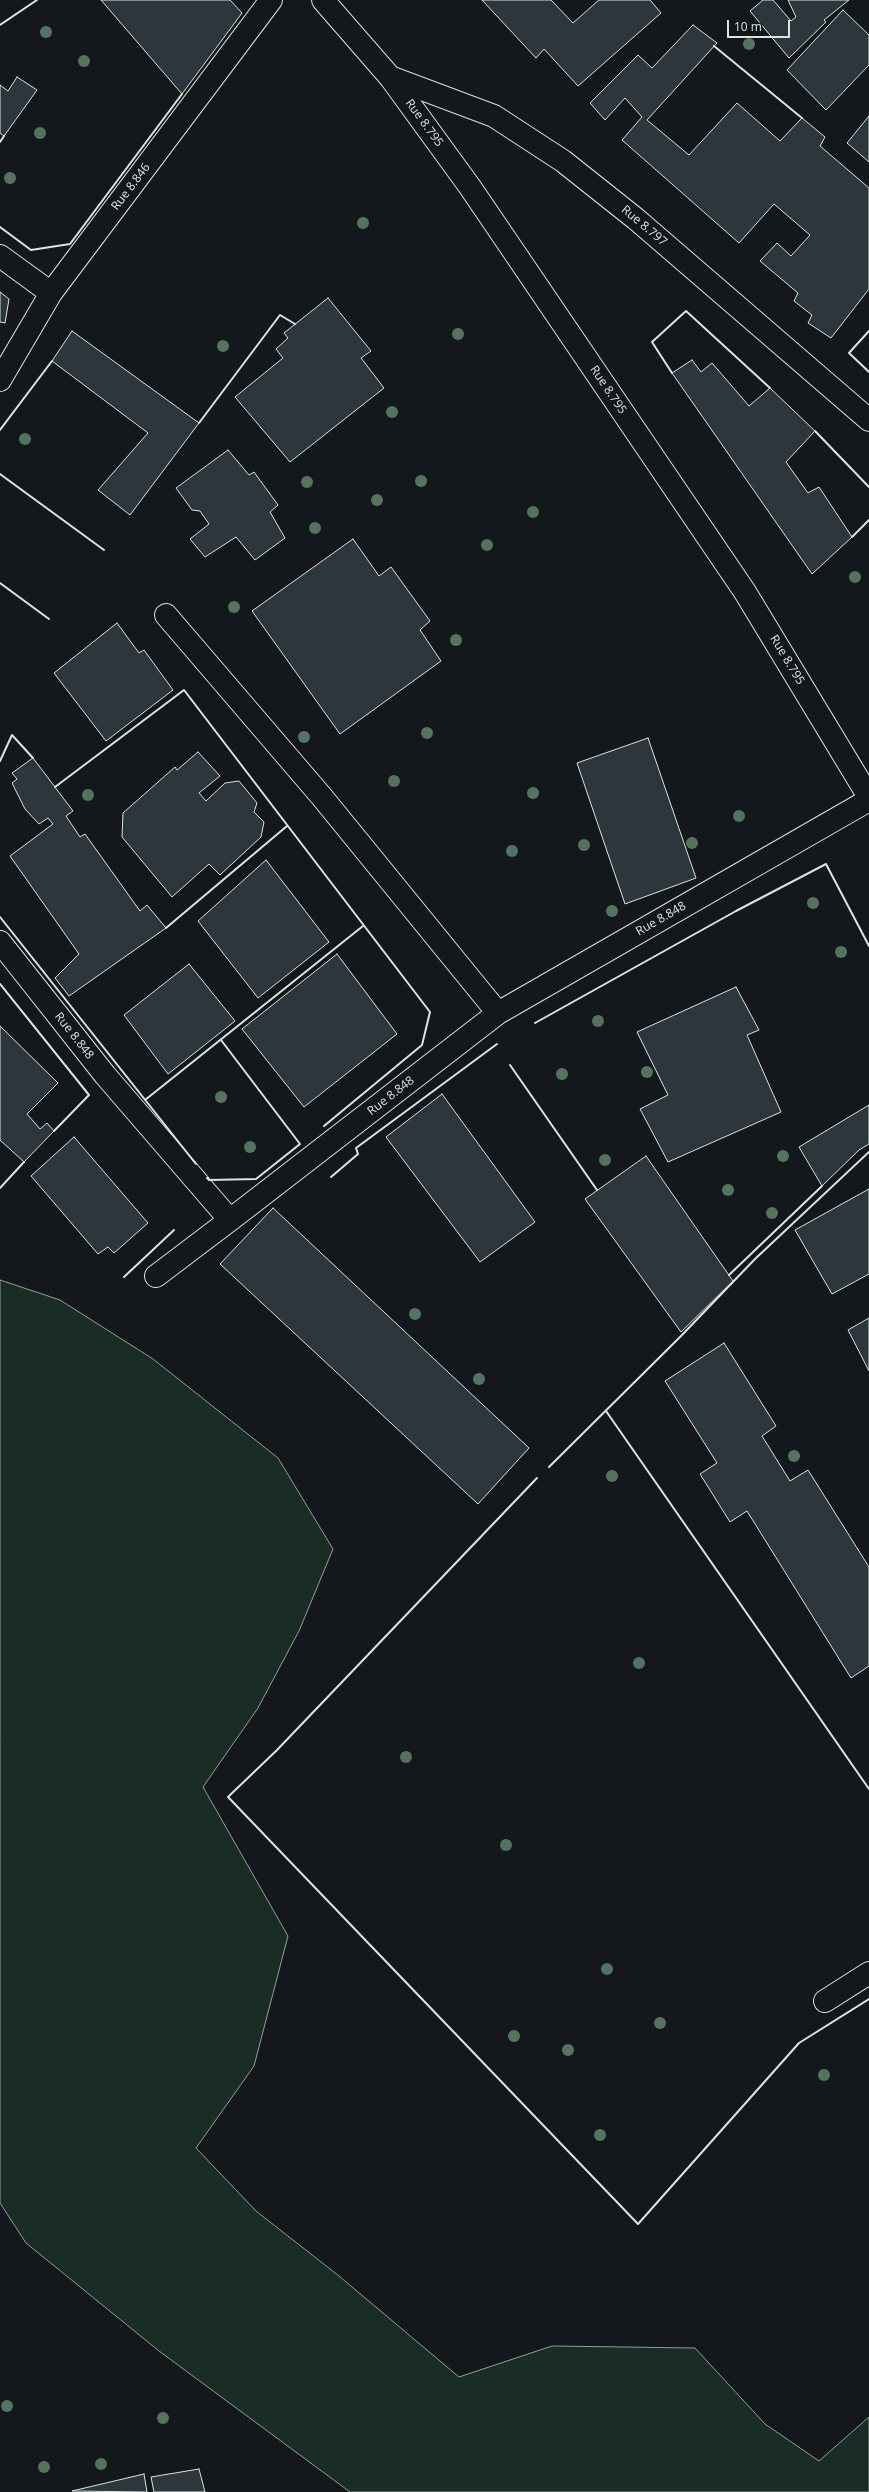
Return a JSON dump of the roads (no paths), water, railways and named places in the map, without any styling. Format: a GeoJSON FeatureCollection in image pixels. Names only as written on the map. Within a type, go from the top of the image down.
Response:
{"type":"FeatureCollection","features":[{"type":"Feature","properties":{"kind":"main road","name":"Rue 8.846"},"geometry":{"type":"LineString","coordinates":[[0,380],[51,293],[271,0]]}},
{"type":"Feature","properties":{"kind":"main road","name":"Rue 8.795"},"geometry":{"type":"LineString","coordinates":[[323,0],[390,77],[470,187],[745,592],[869,797]]}},
{"type":"Feature","properties":{"kind":"main road","name":"Rue 8.797"},"geometry":{"type":"LineString","coordinates":[[390,77],[494,116],[564,161],[636,219],[869,420]]}},
{"type":"Feature","properties":{"kind":"main road"},"geometry":{"type":"LineString","coordinates":[[0,256],[51,293]]}},
{"type":"Feature","properties":{"kind":"main road"},"geometry":{"type":"LineString","coordinates":[[166,615],[327,803],[498,1013]]}},
{"type":"Feature","properties":{"kind":"main road","name":"Rue 8.848"},"geometry":{"type":"LineString","coordinates":[[0,942],[105,1075],[230,1220],[498,1013],[869,800]]}},
{"type":"Feature","properties":{"kind":"main road"},"geometry":{"type":"LineString","coordinates":[[156,1276],[230,1220]]}},
{"type":"Feature","properties":{"kind":"main road"},"geometry":{"type":"LineString","coordinates":[[825,2002],[869,1973]]}}]}
